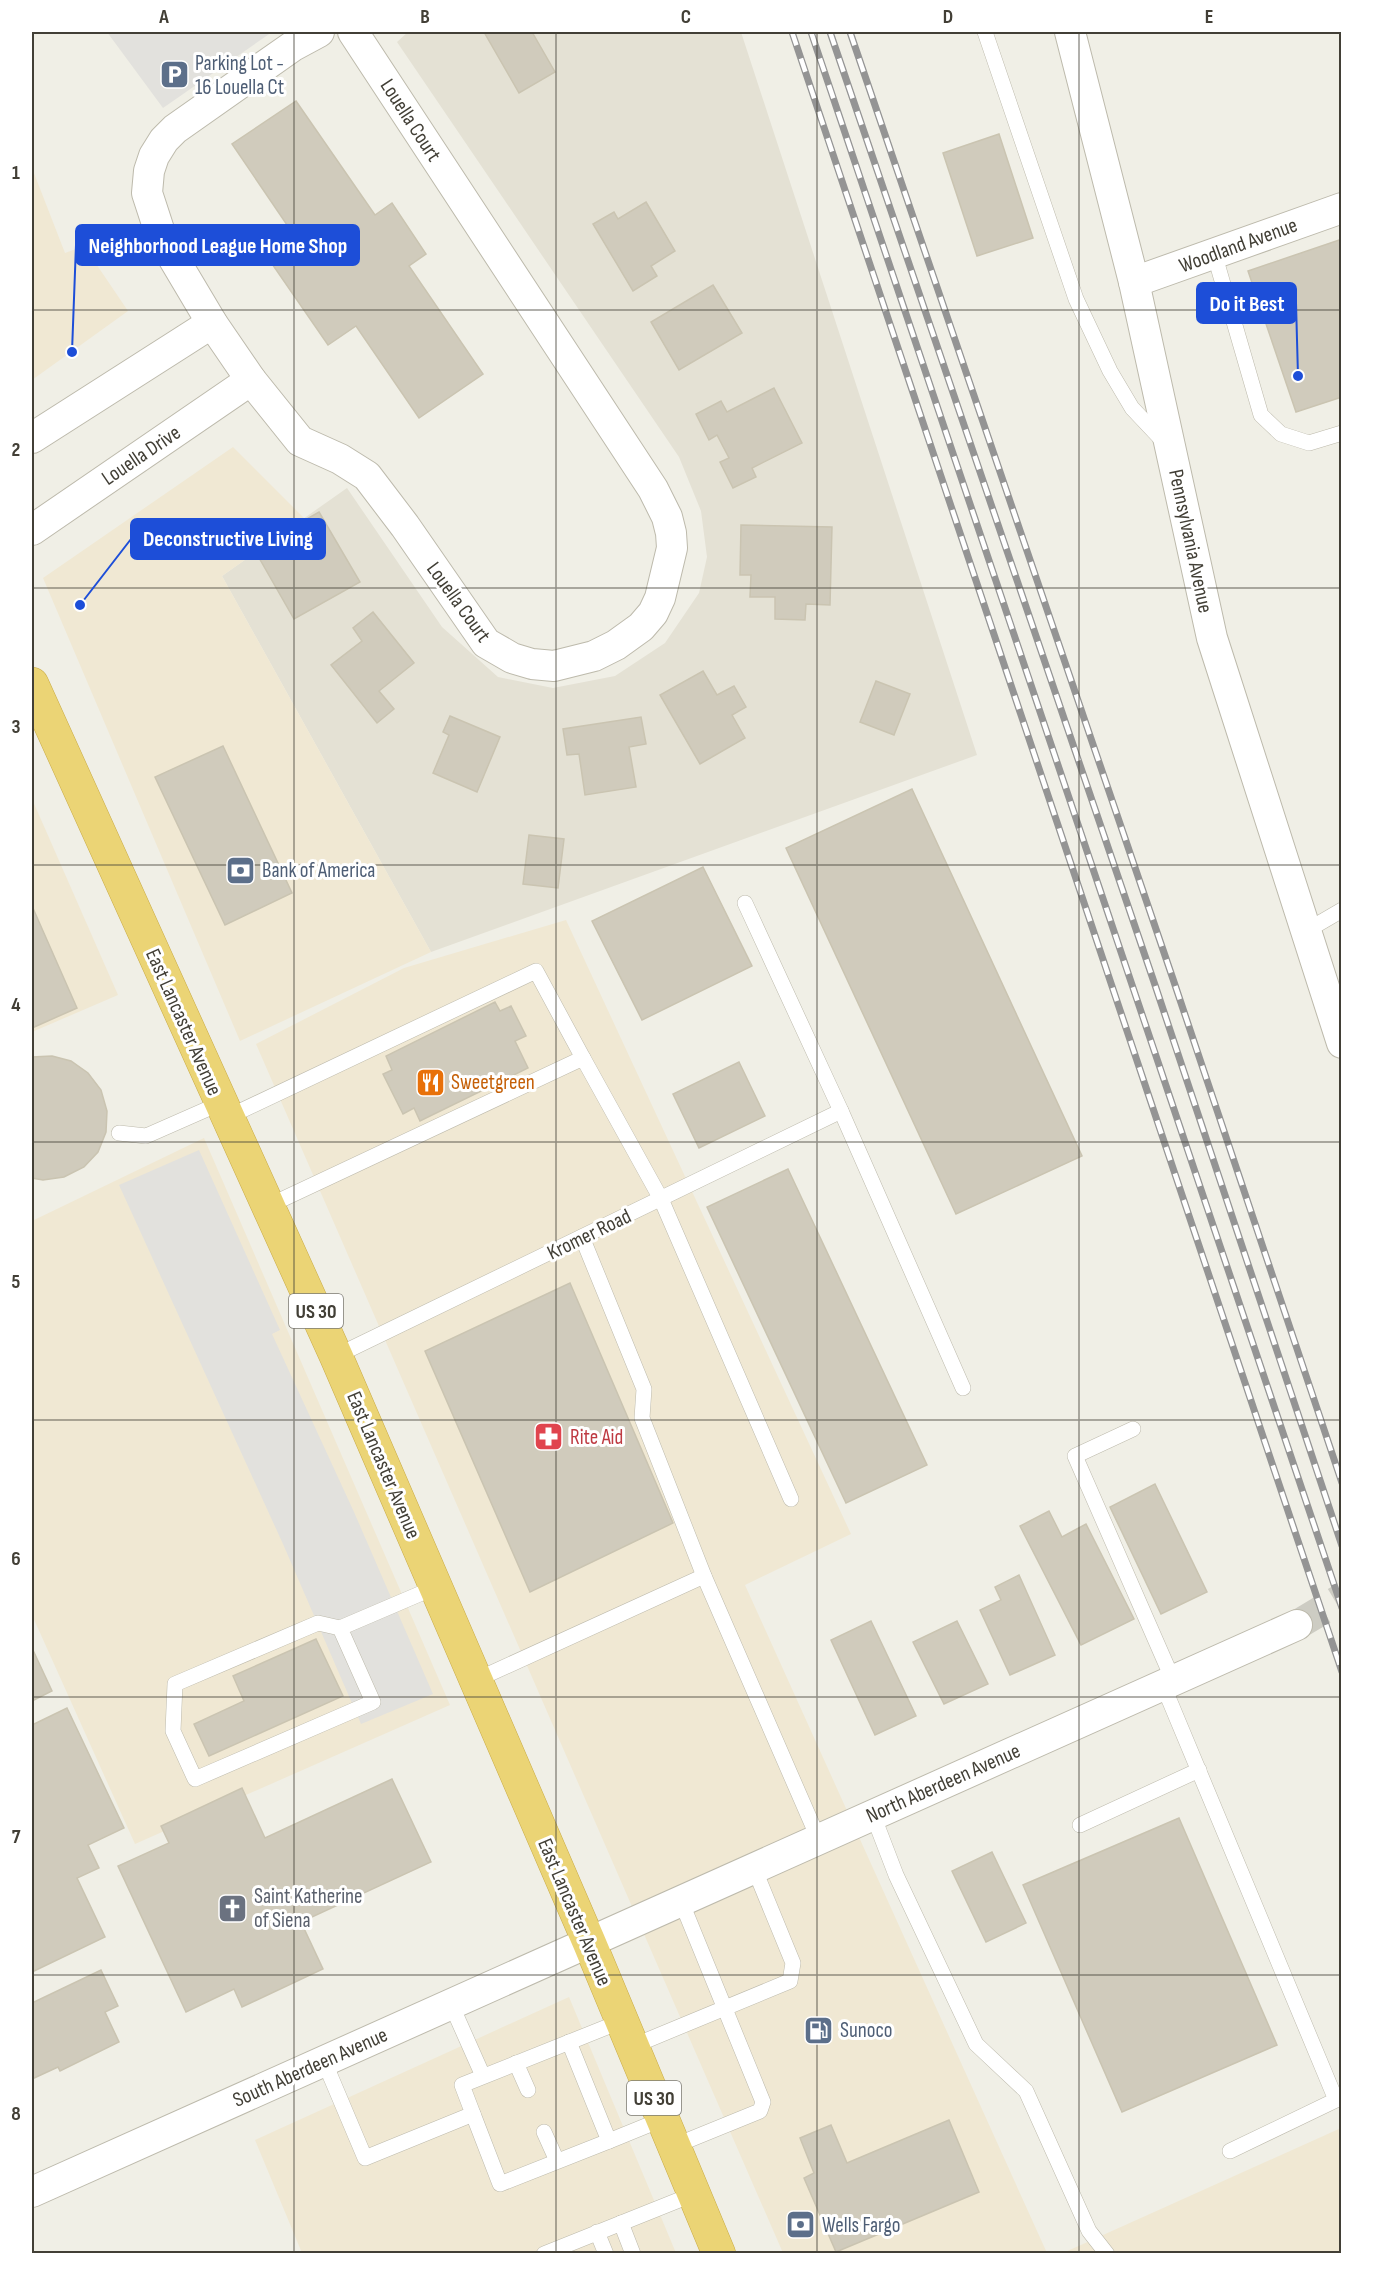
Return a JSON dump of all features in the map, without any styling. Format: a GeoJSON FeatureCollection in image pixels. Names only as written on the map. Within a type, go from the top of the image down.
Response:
{"type":"FeatureCollection","features":[{"type":"Feature","properties":{"kind":"highway","name":"East Lancaster Avenue"},"geometry":{"type":"LineString","coordinates":[[32,684],[336,1356],[589,1942],[719,2253]]}},
{"type":"Feature","properties":{"kind":"street","name":"Louella Court"},"geometry":{"type":"LineString","coordinates":[[319,32],[293,46],[175,129],[164,140],[154,156],[149,171],[147,193],[162,239],[212,323],[251,381],[300,441],[340,459],[367,476],[405,526],[486,643],[499,651],[532,664],[554,666],[594,656],[622,642],[641,627],[652,613],[666,581],[672,548],[667,517],[653,489],[353,32]]}},
{"type":"Feature","properties":{"kind":"street","name":"Pennsylvania Avenue"},"geometry":{"type":"LineString","coordinates":[[1070,32],[1134,282],[1212,638],[1341,1042]]}},
{"type":"Feature","properties":{"kind":"street","name":"Woodland Avenue"},"geometry":{"type":"LineString","coordinates":[[1134,282],[1341,208]]}},
{"type":"Feature","properties":{"kind":"street"},"geometry":{"type":"LineString","coordinates":[[32,438],[212,323]]}},
{"type":"Feature","properties":{"kind":"street","name":"Louella Drive"},"geometry":{"type":"LineString","coordinates":[[32,530],[251,381]]}},
{"type":"Feature","properties":{"kind":"street","name":"North Aberdeen Avenue"},"geometry":{"type":"LineString","coordinates":[[589,1942],[1297,1625]]}},
{"type":"Feature","properties":{"kind":"street","name":"South Aberdeen Avenue"},"geometry":{"type":"LineString","coordinates":[[32,2192],[589,1942]]}},
{"type":"Feature","properties":{"kind":"lane"},"geometry":{"type":"LineString","coordinates":[[985,32],[1076,299],[1110,371],[1132,408],[1172,451]]}},
{"type":"Feature","properties":{"kind":"lane"},"geometry":{"type":"LineString","coordinates":[[1214,254],[1261,415],[1281,434],[1309,444],[1341,433]]}},
{"type":"Feature","properties":{"kind":"lane"},"geometry":{"type":"LineString","coordinates":[[745,903],[841,1111],[963,1388]]}},
{"type":"Feature","properties":{"kind":"lane"},"geometry":{"type":"LineString","coordinates":[[1306,931],[1341,910]]}},
{"type":"Feature","properties":{"kind":"lane"},"geometry":{"type":"LineString","coordinates":[[119,1132],[146,1136],[225,1110],[536,971],[661,1199],[791,1499]]}},
{"type":"Feature","properties":{"kind":"lane"},"geometry":{"type":"LineString","coordinates":[[268,1206],[583,1058]]}},
{"type":"Feature","properties":{"kind":"lane","name":"Kromer Road"},"geometry":{"type":"LineString","coordinates":[[336,1356],[841,1111]]}},
{"type":"Feature","properties":{"kind":"lane"},"geometry":{"type":"LineString","coordinates":[[582,1237],[644,1389],[642,1418],[704,1576],[819,1840]]}},
{"type":"Feature","properties":{"kind":"lane"},"geometry":{"type":"LineString","coordinates":[[1133,1429],[1075,1456],[1168,1682],[1199,1770],[1336,2100],[1230,2151]]}},
{"type":"Feature","properties":{"kind":"lane"},"geometry":{"type":"LineString","coordinates":[[476,1680],[704,1576]]}},
{"type":"Feature","properties":{"kind":"lane"},"geometry":{"type":"LineString","coordinates":[[340,1628],[373,1702],[195,1779],[173,1731],[175,1684],[318,1623],[340,1628],[436,1587]]}},
{"type":"Feature","properties":{"kind":"lane"},"geometry":{"type":"LineString","coordinates":[[1080,1825],[1199,1770]]}},
{"type":"Feature","properties":{"kind":"lane"},"geometry":{"type":"LineString","coordinates":[[873,1815],[896,1875],[976,2044],[1026,2091],[1089,2231],[1107,2253]]}},
{"type":"Feature","properties":{"kind":"lane"},"geometry":{"type":"LineString","coordinates":[[681,1901],[724,2008],[763,2102],[760,2111],[668,2132],[609,2141],[500,2184],[462,2085],[569,2042],[627,2034],[724,2008],[790,1981],[793,1963],[754,1868]]}},
{"type":"Feature","properties":{"kind":"lane"},"geometry":{"type":"LineString","coordinates":[[451,2004],[483,2076]]}},
{"type":"Feature","properties":{"kind":"lane"},"geometry":{"type":"LineString","coordinates":[[569,2042],[609,2141]]}},
{"type":"Feature","properties":{"kind":"lane"},"geometry":{"type":"LineString","coordinates":[[324,2061],[365,2158],[472,2114]]}},
{"type":"Feature","properties":{"kind":"lane"},"geometry":{"type":"LineString","coordinates":[[516,2063],[528,2090]]}},
{"type":"Feature","properties":{"kind":"lane"},"geometry":{"type":"LineString","coordinates":[[544,2132],[557,2161]]}},
{"type":"Feature","properties":{"kind":"lane"},"geometry":{"type":"LineString","coordinates":[[544,2253],[694,2194]]}},
{"type":"Feature","properties":{"kind":"lane"},"geometry":{"type":"LineString","coordinates":[[621,2223],[633,2253]]}},
{"type":"Feature","properties":{"kind":"lane"},"geometry":{"type":"LineString","coordinates":[[597,2232],[606,2253]]}},
{"type":"Feature","properties":{"kind":"shaded area","name":"Parking Lot - 16 Louella Ct"},"geometry":{"type":"Polygon","coordinates":[[[107,32],[272,32],[163,108],[107,32]]]}},
{"type":"Feature","properties":{"kind":"shaded area"},"geometry":{"type":"Polygon","coordinates":[[[408,32],[741,32],[977,755],[431,952],[222,576],[347,488],[442,627],[498,677],[553,688],[615,676],[665,643],[699,593],[707,557],[701,511],[679,457],[397,42],[408,32]]]}},
{"type":"Feature","properties":{"kind":"shaded area"},"geometry":{"type":"Polygon","coordinates":[[[32,168],[65,253],[84,246],[128,311],[32,380],[32,168]]]}},
{"type":"Feature","properties":{"kind":"shaded area"},"geometry":{"type":"Polygon","coordinates":[[[233,447],[304,518],[222,576],[431,952],[240,1041],[43,578],[233,447]]]}},
{"type":"Feature","properties":{"kind":"shaded area"},"geometry":{"type":"Polygon","coordinates":[[[32,799],[118,995],[32,1032],[32,799]]]}},
{"type":"Feature","properties":{"kind":"shaded area"},"geometry":{"type":"Polygon","coordinates":[[[566,920],[851,1534],[745,1585],[1047,2253],[783,2253],[256,1044],[404,968],[566,920]]]}},
{"type":"Feature","properties":{"kind":"shaded area"},"geometry":{"type":"Polygon","coordinates":[[[204,1138],[450,1705],[135,1844],[32,1615],[32,1221],[204,1138]]]}},
{"type":"Feature","properties":{"kind":"shaded area"},"geometry":{"type":"Polygon","coordinates":[[[199,1150],[280,1330],[272,1334],[354,1512],[433,1694],[361,1724],[283,1544],[119,1185],[199,1150]]]}},
{"type":"Feature","properties":{"kind":"shaded area"},"geometry":{"type":"Polygon","coordinates":[[[569,1997],[676,2253],[302,2253],[255,2140],[569,1997]]]}},
{"type":"Feature","properties":{"kind":"shaded area"},"geometry":{"type":"Polygon","coordinates":[[[1341,2128],[1341,2253],[1063,2253],[1341,2128]]]}},
{"type":"Feature","properties":{"kind":"building"},"geometry":{"type":"Polygon","coordinates":[[[484,32],[532,32],[555,72],[519,93],[484,32]]]}},
{"type":"Feature","properties":{"kind":"building"},"geometry":{"type":"Polygon","coordinates":[[[296,101],[375,215],[392,203],[426,254],[409,266],[483,374],[419,418],[356,326],[328,345],[270,261],[298,241],[232,144],[296,101]]]}},
{"type":"Feature","properties":{"kind":"building"},"geometry":{"type":"Polygon","coordinates":[[[999,134],[1033,238],[977,256],[943,153],[999,134]]]}},
{"type":"Feature","properties":{"kind":"building"},"geometry":{"type":"Polygon","coordinates":[[[646,202],[675,251],[651,266],[657,276],[633,291],[593,224],[614,212],[618,219],[646,202]]]}},
{"type":"Feature","properties":{"kind":"building"},"geometry":{"type":"Polygon","coordinates":[[[1342,239],[1342,397],[1296,412],[1248,271],[1342,239]]]}},
{"type":"Feature","properties":{"kind":"building"},"geometry":{"type":"Polygon","coordinates":[[[713,285],[742,333],[679,370],[651,322],[713,285]]]}},
{"type":"Feature","properties":{"kind":"building"},"geometry":{"type":"Polygon","coordinates":[[[774,388],[802,443],[752,468],[756,477],[733,488],[720,462],[729,458],[717,435],[709,440],[696,414],[721,401],[727,412],[774,388]]]}},
{"type":"Feature","properties":{"kind":"building"},"geometry":{"type":"Polygon","coordinates":[[[319,512],[360,582],[294,619],[254,549],[319,512]]]}},
{"type":"Feature","properties":{"kind":"building"},"geometry":{"type":"Polygon","coordinates":[[[741,525],[832,527],[830,605],[806,604],[805,620],[775,619],[775,597],[750,597],[751,575],[740,575],[741,525]]]}},
{"type":"Feature","properties":{"kind":"building"},"geometry":{"type":"Polygon","coordinates":[[[373,612],[414,663],[379,691],[394,709],[377,723],[331,665],[362,641],[353,628],[373,612]]]}},
{"type":"Feature","properties":{"kind":"building"},"geometry":{"type":"Polygon","coordinates":[[[703,671],[717,695],[734,686],[746,707],[732,715],[745,738],[700,764],[660,695],[703,671]]]}},
{"type":"Feature","properties":{"kind":"building"},"geometry":{"type":"Polygon","coordinates":[[[876,681],[910,694],[894,735],[860,722],[876,681]]]}},
{"type":"Feature","properties":{"kind":"building"},"geometry":{"type":"Polygon","coordinates":[[[450,716],[500,737],[477,792],[433,773],[449,735],[443,732],[450,716]]]}},
{"type":"Feature","properties":{"kind":"building"},"geometry":{"type":"Polygon","coordinates":[[[641,717],[646,744],[629,747],[636,787],[585,795],[579,754],[567,755],[563,729],[641,717]]]}},
{"type":"Feature","properties":{"kind":"building"},"geometry":{"type":"Polygon","coordinates":[[[223,746],[292,893],[225,925],[155,777],[223,746]]]}},
{"type":"Feature","properties":{"kind":"building"},"geometry":{"type":"Polygon","coordinates":[[[912,789],[1082,1156],[956,1214],[786,848],[912,789]]]}},
{"type":"Feature","properties":{"kind":"building"},"geometry":{"type":"Polygon","coordinates":[[[529,835],[564,839],[558,888],[523,884],[529,835]]]}},
{"type":"Feature","properties":{"kind":"building"},"geometry":{"type":"Polygon","coordinates":[[[703,867],[752,966],[642,1020],[592,921],[703,867]]]}},
{"type":"Feature","properties":{"kind":"building"},"geometry":{"type":"Polygon","coordinates":[[[32,906],[77,1008],[32,1028],[32,906]]]}},
{"type":"Feature","properties":{"kind":"building"},"geometry":{"type":"Polygon","coordinates":[[[495,1002],[500,1011],[511,1006],[526,1036],[515,1041],[528,1068],[420,1121],[414,1108],[403,1114],[383,1074],[392,1070],[386,1056],[495,1002]]]}},
{"type":"Feature","properties":{"kind":"building"},"geometry":{"type":"Polygon","coordinates":[[[52,1056],[71,1061],[88,1073],[101,1090],[107,1111],[106,1132],[98,1152],[84,1167],[64,1177],[43,1180],[32,1178],[32,1057],[52,1056]]]}},
{"type":"Feature","properties":{"kind":"building"},"geometry":{"type":"Polygon","coordinates":[[[739,1062],[765,1116],[699,1148],[673,1094],[739,1062]]]}},
{"type":"Feature","properties":{"kind":"building"},"geometry":{"type":"Polygon","coordinates":[[[788,1169],[927,1465],[846,1503],[707,1207],[788,1169]]]}},
{"type":"Feature","properties":{"kind":"building","name":"Rite Aid"},"geometry":{"type":"Polygon","coordinates":[[[570,1283],[673,1523],[530,1592],[425,1351],[570,1283]]]}},
{"type":"Feature","properties":{"kind":"building"},"geometry":{"type":"Polygon","coordinates":[[[1155,1484],[1207,1592],[1161,1614],[1110,1507],[1155,1484]]]}},
{"type":"Feature","properties":{"kind":"building"},"geometry":{"type":"Polygon","coordinates":[[[1049,1511],[1062,1537],[1086,1524],[1134,1619],[1081,1645],[1020,1526],[1049,1511]]]}},
{"type":"Feature","properties":{"kind":"building"},"geometry":{"type":"Polygon","coordinates":[[[1019,1575],[1055,1655],[1010,1675],[980,1610],[1001,1600],[995,1587],[1019,1575]]]}},
{"type":"Feature","properties":{"kind":"building"},"geometry":{"type":"Polygon","coordinates":[[[871,1621],[916,1716],[875,1735],[831,1640],[871,1621]]]}},
{"type":"Feature","properties":{"kind":"building"},"geometry":{"type":"Polygon","coordinates":[[[957,1621],[988,1684],[944,1704],[913,1642],[957,1621]]]}},
{"type":"Feature","properties":{"kind":"building"},"geometry":{"type":"Polygon","coordinates":[[[316,1639],[343,1696],[209,1756],[194,1724],[244,1701],[233,1676],[316,1639]]]}},
{"type":"Feature","properties":{"kind":"building"},"geometry":{"type":"Polygon","coordinates":[[[32,1648],[52,1691],[32,1701],[32,1648]]]}},
{"type":"Feature","properties":{"kind":"building"},"geometry":{"type":"Polygon","coordinates":[[[67,1708],[124,1828],[88,1845],[99,1868],[77,1878],[105,1937],[32,1972],[32,1725],[67,1708]]]}},
{"type":"Feature","properties":{"kind":"building"},"geometry":{"type":"Polygon","coordinates":[[[392,1779],[431,1862],[301,1922],[323,1969],[242,2007],[234,1989],[186,2012],[118,1866],[169,1843],[161,1826],[242,1788],[265,1838],[392,1779]]]}},
{"type":"Feature","properties":{"kind":"building"},"geometry":{"type":"Polygon","coordinates":[[[1179,1818],[1277,2045],[1122,2112],[1023,1885],[1179,1818]]]}},
{"type":"Feature","properties":{"kind":"building"},"geometry":{"type":"Polygon","coordinates":[[[992,1852],[1026,1923],[986,1942],[952,1871],[992,1852]]]}},
{"type":"Feature","properties":{"kind":"building"},"geometry":{"type":"Polygon","coordinates":[[[101,1970],[118,2006],[105,2012],[119,2042],[60,2071],[58,2067],[32,2079],[32,2003],[101,1970]]]}},
{"type":"Feature","properties":{"kind":"building"},"geometry":{"type":"Polygon","coordinates":[[[949,2120],[979,2192],[836,2252],[804,2178],[814,2173],[800,2138],[831,2125],[847,2163],[949,2120]]]}},
{"type":"Feature","properties":{"kind":"tunnel"},"geometry":{"type":"LineString","coordinates":[[1297,1625],[1342,1598]]}},
{"type":"Feature","properties":{"kind":"railway"},"geometry":{"type":"LineString","coordinates":[[792,32],[1342,1672]]}},
{"type":"Feature","properties":{"kind":"railway"},"geometry":{"type":"LineString","coordinates":[[811,32],[1342,1608]]}},
{"type":"Feature","properties":{"kind":"railway"},"geometry":{"type":"LineString","coordinates":[[830,32],[1155,985],[1342,1546]]}},
{"type":"Feature","properties":{"kind":"railway"},"geometry":{"type":"LineString","coordinates":[[850,32],[1342,1483]]}},
{"type":"Feature","properties":{"kind":"place","name":"Parking Lot - 16 Louella Ct"},"geometry":{"type":"Point","coordinates":[174,75]}},
{"type":"Feature","properties":{"kind":"place","name":"Neighborhood League Home Shop"},"geometry":{"type":"Point","coordinates":[72,352]}},
{"type":"Feature","properties":{"kind":"place","name":"Do it Best"},"geometry":{"type":"Point","coordinates":[1298,376]}},
{"type":"Feature","properties":{"kind":"place","name":"Deconstructive Living"},"geometry":{"type":"Point","coordinates":[80,605]}},
{"type":"Feature","properties":{"kind":"place","name":"Bank of America"},"geometry":{"type":"Point","coordinates":[241,870]}},
{"type":"Feature","properties":{"kind":"place","name":"Sweetgreen"},"geometry":{"type":"Point","coordinates":[430,1082]}},
{"type":"Feature","properties":{"kind":"place","name":"Rite Aid"},"geometry":{"type":"Point","coordinates":[549,1437]}},
{"type":"Feature","properties":{"kind":"place","name":"Saint Katherine of Siena"},"geometry":{"type":"Point","coordinates":[233,1908]}},
{"type":"Feature","properties":{"kind":"place","name":"Sunoco"},"geometry":{"type":"Point","coordinates":[819,2030]}},
{"type":"Feature","properties":{"kind":"place","name":"Wells Fargo"},"geometry":{"type":"Point","coordinates":[801,2225]}}]}
